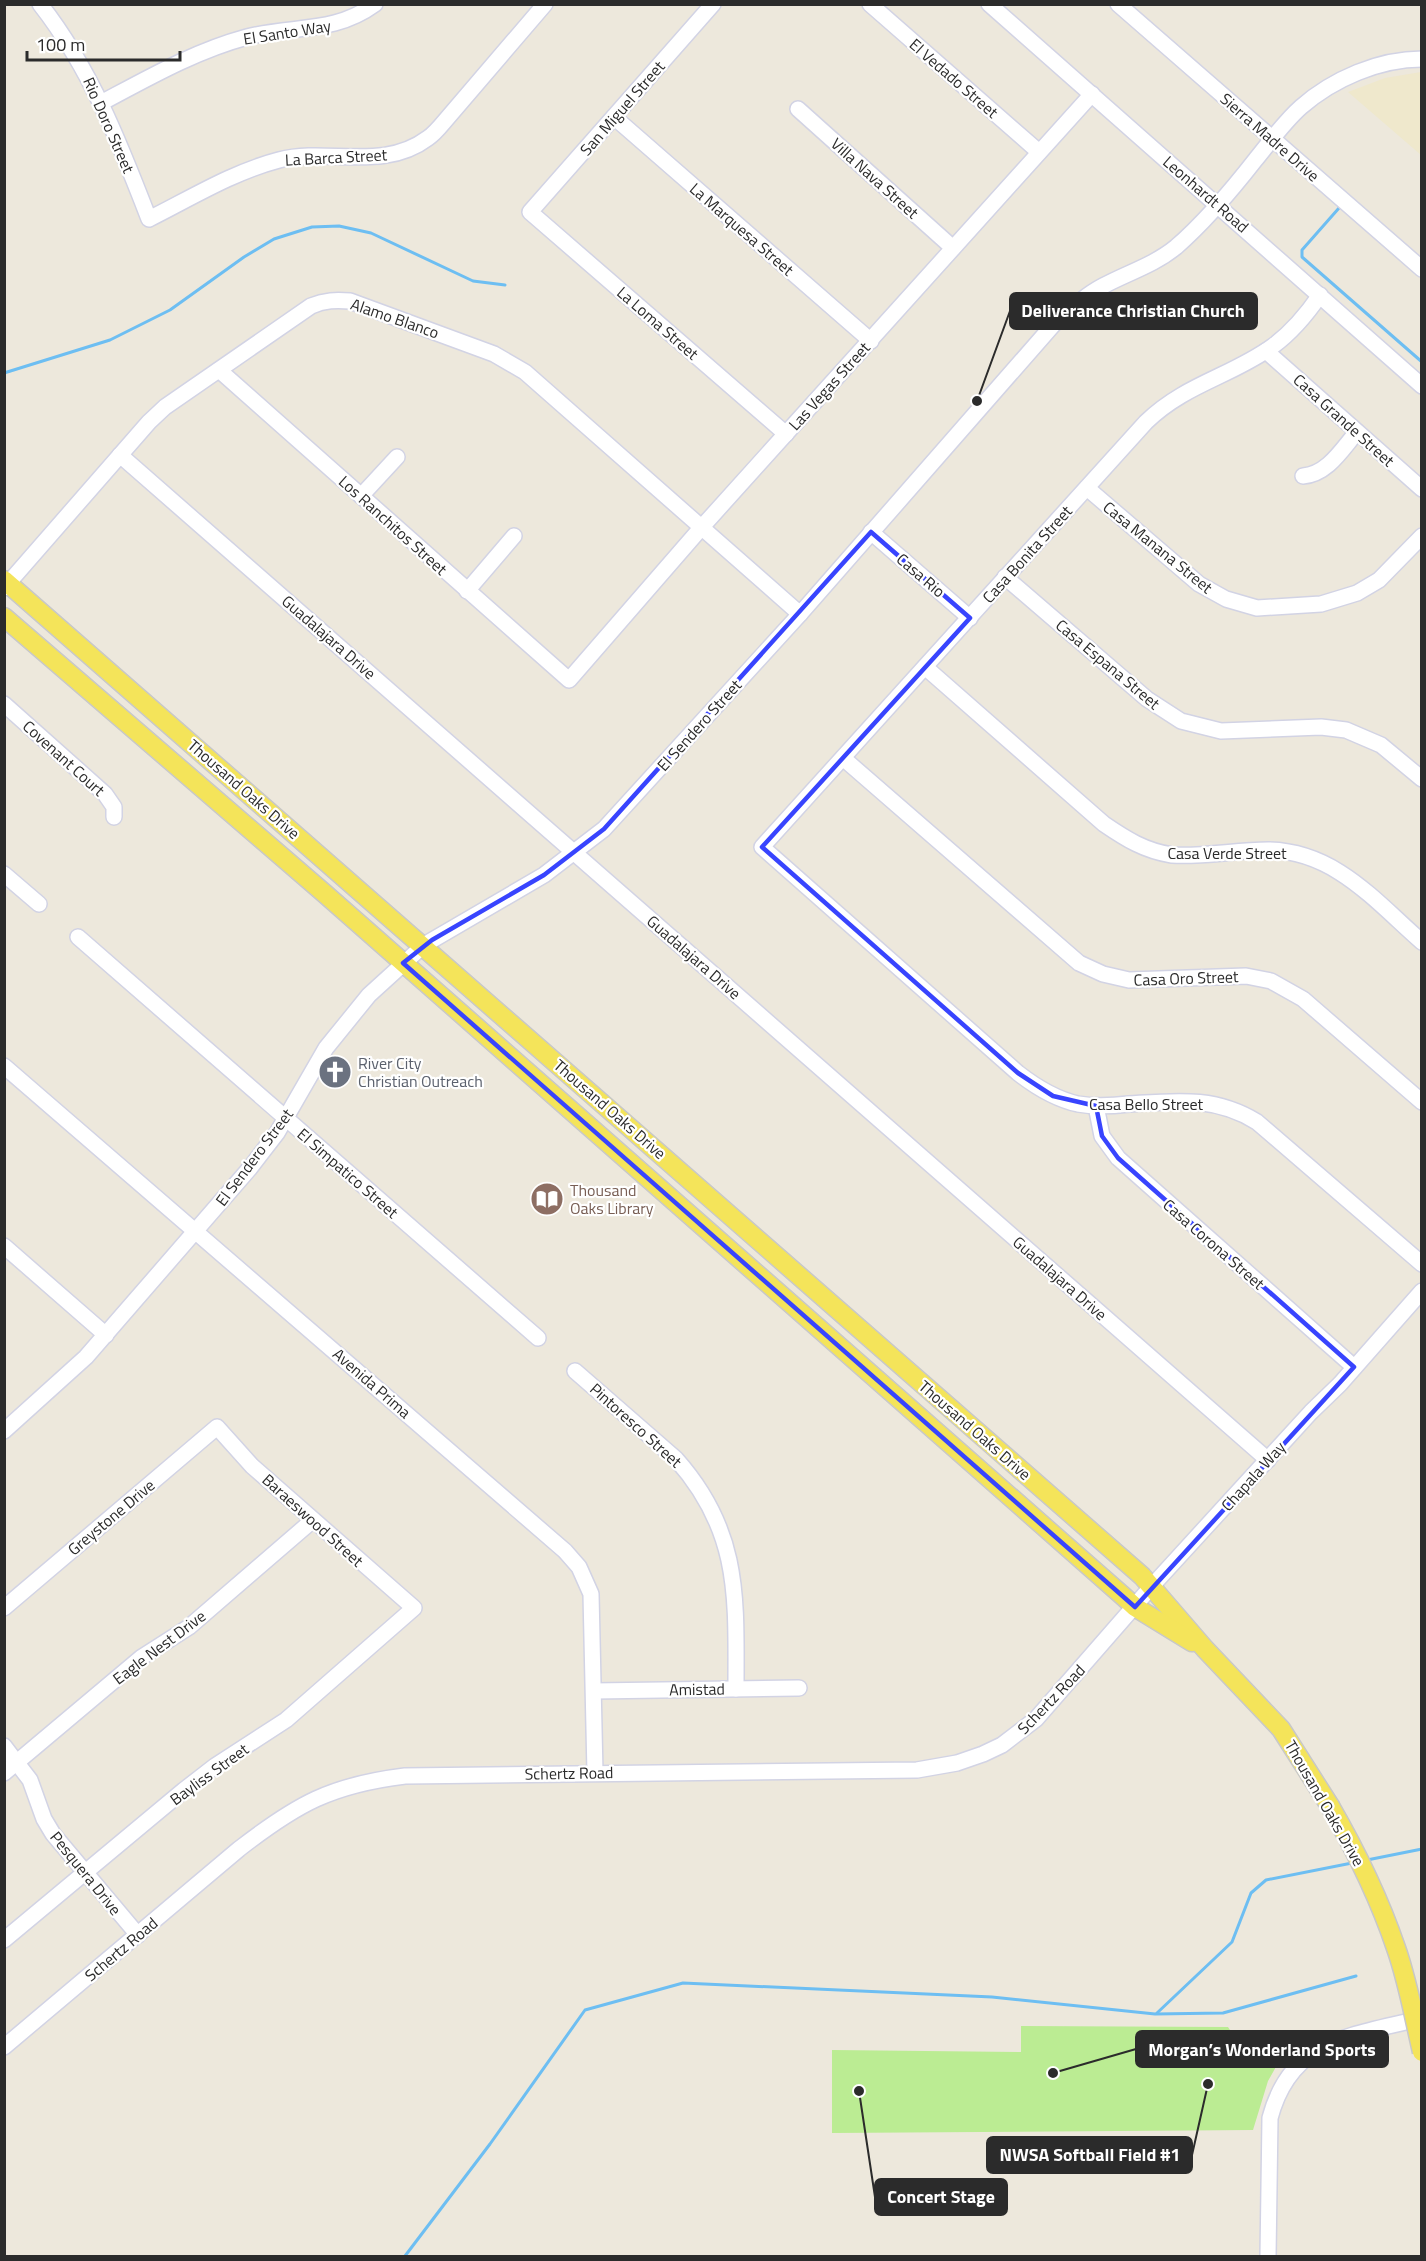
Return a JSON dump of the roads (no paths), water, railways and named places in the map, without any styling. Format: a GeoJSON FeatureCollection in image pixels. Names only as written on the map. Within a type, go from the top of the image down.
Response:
{"type":"FeatureCollection","features":[{"type":"Feature","properties":{"kind":"main road","name":"Thousand Oaks Drive"},"geometry":{"type":"LineString","coordinates":[[6,584],[424,945],[1152,1586],[1204,1649],[1281,1729],[1330,1806],[1368,1876],[1396,1948],[1406,1979],[1422,2052]]}},
{"type":"Feature","properties":{"kind":"main road","name":"Thousand Oaks Drive"},"geometry":{"type":"LineString","coordinates":[[4,616],[1135,1606],[1204,1649]]}},
{"type":"Feature","properties":{"kind":"street","name":"Rio Doro Street"},"geometry":{"type":"LineString","coordinates":[[40,4],[67,41],[94,86],[121,146],[149,219]]}},
{"type":"Feature","properties":{"kind":"street","name":"El Santo Way"},"geometry":{"type":"LineString","coordinates":[[100,103],[193,56],[216,47],[282,30],[332,25],[353,18],[375,4]]}},
{"type":"Feature","properties":{"kind":"street","name":"La Barca Street"},"geometry":{"type":"LineString","coordinates":[[149,219],[241,173],[280,159],[333,155],[371,158],[392,155],[411,148],[428,138],[444,122],[544,4]]}},
{"type":"Feature","properties":{"kind":"street","name":"San Miguel Street"},"geometry":{"type":"LineString","coordinates":[[530,212],[713,4]]}},
{"type":"Feature","properties":{"kind":"street","name":"El Vedado Street"},"geometry":{"type":"LineString","coordinates":[[870,4],[1039,152]]}},
{"type":"Feature","properties":{"kind":"street","name":"Leonhardt Road"},"geometry":{"type":"LineString","coordinates":[[989,4],[1422,386]]}},
{"type":"Feature","properties":{"kind":"street","name":"Sierra Madre Drive"},"geometry":{"type":"LineString","coordinates":[[1118,4],[1422,269]]}},
{"type":"Feature","properties":{"kind":"street","name":"El Sendero Street"},"geometry":{"type":"LineString","coordinates":[[4,1431],[71,1372],[106,1335],[250,1168],[286,1119],[326,1048],[369,995],[424,945],[523,888],[575,853],[604,829],[800,614],[1053,325],[1076,304],[1100,287],[1163,256],[1219,206],[1300,108],[1340,80],[1385,63],[1422,58]]}},
{"type":"Feature","properties":{"kind":"street","name":"Las Vegas Street"},"geometry":{"type":"LineString","coordinates":[[568,680],[701,528],[1092,94]]}},
{"type":"Feature","properties":{"kind":"street","name":"Villa Nava Street"},"geometry":{"type":"LineString","coordinates":[[798,109],[953,248]]}},
{"type":"Feature","properties":{"kind":"street","name":"La Marquesa Street"},"geometry":{"type":"LineString","coordinates":[[614,117],[871,341]]}},
{"type":"Feature","properties":{"kind":"street","name":"La Loma Street"},"geometry":{"type":"LineString","coordinates":[[530,212],[786,434]]}},
{"type":"Feature","properties":{"kind":"street","name":"Casa Bonita Street"},"geometry":{"type":"LineString","coordinates":[[762,847],[1160,408],[1181,394],[1266,351],[1306,315],[1320,295]]}},
{"type":"Feature","properties":{"kind":"street","name":"Alamo Blanco"},"geometry":{"type":"LineString","coordinates":[[6,584],[134,437],[165,407],[311,306],[324,301],[350,301],[507,360],[525,372],[800,614]]}},
{"type":"Feature","properties":{"kind":"street","name":"Casa Grande Street"},"geometry":{"type":"LineString","coordinates":[[1266,351],[1422,489]]}},
{"type":"Feature","properties":{"kind":"street","name":"Los Ranchitos Street"},"geometry":{"type":"LineString","coordinates":[[219,370],[568,680]]}},
{"type":"Feature","properties":{"kind":"street"},"geometry":{"type":"LineString","coordinates":[[1304,476],[1317,474],[1326,468],[1357,432]]}},
{"type":"Feature","properties":{"kind":"street","name":"Guadalajara Drive"},"geometry":{"type":"LineString","coordinates":[[120,455],[1268,1460]]}},
{"type":"Feature","properties":{"kind":"street"},"geometry":{"type":"LineString","coordinates":[[361,496],[397,458]]}},
{"type":"Feature","properties":{"kind":"street","name":"Casa Manana Street"},"geometry":{"type":"LineString","coordinates":[[1087,488],[1199,584],[1226,599],[1257,608],[1321,604],[1358,593],[1379,580],[1422,536]]}},
{"type":"Feature","properties":{"kind":"street","name":"Casa Rio"},"geometry":{"type":"LineString","coordinates":[[871,532],[970,618]]}},
{"type":"Feature","properties":{"kind":"street"},"geometry":{"type":"LineString","coordinates":[[467,591],[514,536]]}},
{"type":"Feature","properties":{"kind":"street","name":"Casa Espana Street"},"geometry":{"type":"LineString","coordinates":[[1005,577],[1147,699],[1181,721],[1221,731],[1321,727],[1346,730],[1381,745],[1422,779]]}},
{"type":"Feature","properties":{"kind":"street","name":"Casa Verde Street"},"geometry":{"type":"LineString","coordinates":[[925,667],[1104,824],[1135,844],[1172,855],[1268,850],[1314,857],[1334,867],[1350,879],[1422,942]]}},
{"type":"Feature","properties":{"kind":"street","name":"Covenant Court"},"geometry":{"type":"LineString","coordinates":[[4,704],[105,794],[114,807],[114,817]]}},
{"type":"Feature","properties":{"kind":"street","name":"Casa Oro Street"},"geometry":{"type":"LineString","coordinates":[[843,758],[1079,963],[1103,974],[1129,980],[1225,975],[1271,981],[1304,999],[1422,1102]]}},
{"type":"Feature","properties":{"kind":"street","name":"Casa Bello Street"},"geometry":{"type":"LineString","coordinates":[[762,847],[1023,1077],[1053,1096],[1096,1106],[1190,1101],[1213,1103],[1236,1111],[1257,1122],[1422,1264]]}},
{"type":"Feature","properties":{"kind":"street"},"geometry":{"type":"LineString","coordinates":[[4,874],[39,904]]}},
{"type":"Feature","properties":{"kind":"street","name":"El Simpatico Street"},"geometry":{"type":"LineString","coordinates":[[78,937],[538,1338]]}},
{"type":"Feature","properties":{"kind":"street","name":"Avenida Prima"},"geometry":{"type":"LineString","coordinates":[[4,1066],[196,1230],[572,1559],[586,1580],[591,1594],[595,1773]]}},
{"type":"Feature","properties":{"kind":"street","name":"Casa Corona Street"},"geometry":{"type":"LineString","coordinates":[[1096,1106],[1102,1136],[1118,1158],[1354,1367]]}},
{"type":"Feature","properties":{"kind":"street"},"geometry":{"type":"LineString","coordinates":[[4,1246],[106,1335]]}},
{"type":"Feature","properties":{"kind":"street","name":"Chapala Way"},"geometry":{"type":"LineString","coordinates":[[1152,1586],[1422,1291]]}},
{"type":"Feature","properties":{"kind":"street","name":"Pintoresco Street"},"geometry":{"type":"LineString","coordinates":[[575,1371],[676,1459],[697,1485],[715,1516],[724,1537],[734,1583],[736,1689]]}},
{"type":"Feature","properties":{"kind":"street","name":"Baraeswood Street"},"geometry":{"type":"LineString","coordinates":[[217,1427],[252,1466],[414,1608]]}},
{"type":"Feature","properties":{"kind":"street","name":"Greystone Drive"},"geometry":{"type":"LineString","coordinates":[[4,1608],[217,1427]]}},
{"type":"Feature","properties":{"kind":"street","name":"Eagle Nest Drive"},"geometry":{"type":"LineString","coordinates":[[4,1773],[142,1657],[189,1627],[313,1520]]}},
{"type":"Feature","properties":{"kind":"street","name":"Schertz Road"},"geometry":{"type":"LineString","coordinates":[[4,2047],[278,1819],[297,1807],[338,1789],[380,1779],[405,1776],[917,1770],[957,1763],[1002,1745],[1036,1719],[1152,1586]]}},
{"type":"Feature","properties":{"kind":"street","name":"Bayliss Street"},"geometry":{"type":"LineString","coordinates":[[4,1940],[184,1790],[215,1766],[286,1720],[414,1608]]}},
{"type":"Feature","properties":{"kind":"street","name":"Amistad"},"geometry":{"type":"LineString","coordinates":[[594,1691],[799,1688]]}},
{"type":"Feature","properties":{"kind":"street","name":"Pesquera Drive"},"geometry":{"type":"LineString","coordinates":[[4,1746],[34,1789],[44,1820],[138,1935]]}},
{"type":"Feature","properties":{"kind":"street"},"geometry":{"type":"LineString","coordinates":[[1268,2256],[1270,2118],[1275,2097],[1293,2069],[1313,2051],[1349,2037],[1422,2018]]}},
{"type":"Feature","properties":{"kind":"waterway"},"geometry":{"type":"LineString","coordinates":[[1339,208],[1302,250],[1302,257],[1422,362]]}},
{"type":"Feature","properties":{"kind":"waterway"},"geometry":{"type":"LineString","coordinates":[[4,373],[110,340],[170,310],[244,257],[274,239],[312,227],[339,226],[371,233],[473,281],[505,285]]}},
{"type":"Feature","properties":{"kind":"waterway"},"geometry":{"type":"LineString","coordinates":[[1367,1860],[1422,1849]]}},
{"type":"Feature","properties":{"kind":"waterway"},"geometry":{"type":"LineString","coordinates":[[1157,2013],[1232,1942],[1251,1893],[1266,1880],[1352,1863]]}},
{"type":"Feature","properties":{"kind":"waterway"},"geometry":{"type":"LineString","coordinates":[[405,2256],[490,2144],[585,2010],[683,1983],[992,1997],[1155,2014],[1223,2013],[1356,1976]]}},
{"type":"Feature","properties":{"kind":"place","name":"Deliverance Christian Church"},"geometry":{"type":"Point","coordinates":[977,401]}},
{"type":"Feature","properties":{"kind":"place","name":"River City Christian Outreach"},"geometry":{"type":"Point","coordinates":[335,1072]}},
{"type":"Feature","properties":{"kind":"place","name":"Thousand Oaks Library"},"geometry":{"type":"Point","coordinates":[547,1199]}},
{"type":"Feature","properties":{"kind":"place","name":"Morgan’s Wonderland Sports"},"geometry":{"type":"Point","coordinates":[1053,2073]}},
{"type":"Feature","properties":{"kind":"place","name":"NWSA Softball Field #1"},"geometry":{"type":"Point","coordinates":[1208,2084]}},
{"type":"Feature","properties":{"kind":"place","name":"Concert Stage"},"geometry":{"type":"Point","coordinates":[859,2091]}}]}
